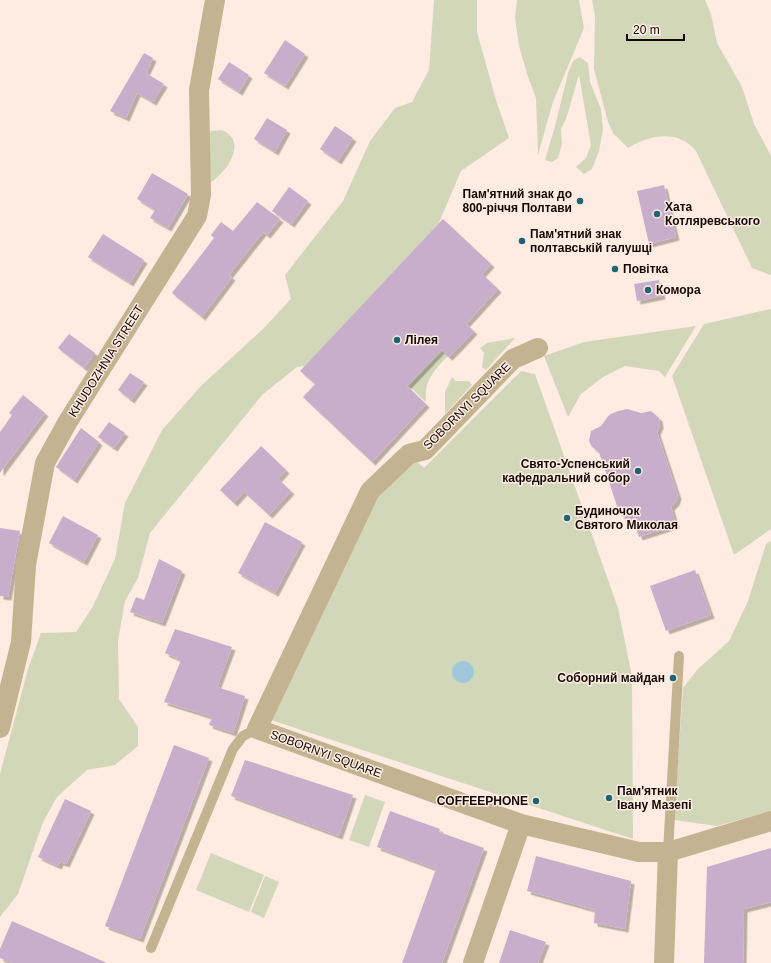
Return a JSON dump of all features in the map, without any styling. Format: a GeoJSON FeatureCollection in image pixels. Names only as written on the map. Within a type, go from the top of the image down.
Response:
{"type":"FeatureCollection","features":[{"type":"Feature","properties":{"kind":"street","name":"KHUDOZHNIA STREET"},"geometry":{"type":"LineString","coordinates":[[1,718],[21,642],[26,566],[45,463],[67,423],[196,216],[201,195],[199,90],[215,0]]}},
{"type":"Feature","properties":{"kind":"street","name":"SOBORNYI SQUARE"},"geometry":{"type":"LineString","coordinates":[[538,348],[513,359],[425,450],[409,454],[370,491],[257,730],[521,824],[639,852],[668,852],[771,821]]}},
{"type":"Feature","properties":{"kind":"street"},"geometry":{"type":"LineString","coordinates":[[473,963],[521,824]]}},
{"type":"Feature","properties":{"kind":"street"},"geometry":{"type":"LineString","coordinates":[[664,963],[668,852]]}},
{"type":"Feature","properties":{"kind":"lane"},"geometry":{"type":"LineString","coordinates":[[668,852],[678,656]]}},
{"type":"Feature","properties":{"kind":"lane"},"geometry":{"type":"LineString","coordinates":[[151,948],[233,749],[243,736],[257,730]]}},
{"type":"Feature","properties":{"kind":"green space"},"geometry":{"type":"Polygon","coordinates":[[[434,0],[477,0],[477,32],[496,100],[509,138],[461,171],[438,225],[305,366],[297,367],[262,395],[150,533],[138,578],[125,601],[118,641],[119,699],[138,727],[138,746],[115,765],[87,770],[57,797],[43,822],[18,894],[0,917],[0,774],[28,669],[41,633],[76,632],[92,608],[115,559],[125,503],[162,430],[201,386],[264,328],[291,299],[285,275],[343,201],[370,141],[395,108],[412,102],[429,70],[434,0]]]}},
{"type":"Feature","properties":{"kind":"green space"},"geometry":{"type":"Polygon","coordinates":[[[517,0],[579,0],[584,28],[553,102],[538,155],[536,98],[519,46],[515,18],[517,0]]]}},
{"type":"Feature","properties":{"kind":"green space"},"geometry":{"type":"Polygon","coordinates":[[[592,0],[705,0],[711,14],[717,43],[742,87],[754,124],[771,156],[771,275],[752,268],[696,151],[689,144],[681,139],[663,136],[654,137],[636,143],[628,148],[613,133],[608,122],[594,69],[595,16],[592,0]]]}},
{"type":"Feature","properties":{"kind":"green space"},"geometry":{"type":"Polygon","coordinates":[[[580,57],[588,63],[590,82],[601,109],[603,130],[599,151],[592,169],[584,174],[576,167],[586,158],[591,145],[579,75],[566,119],[561,129],[562,144],[558,158],[552,162],[545,160],[568,73],[573,61],[580,57]]]}},
{"type":"Feature","properties":{"kind":"green space"},"geometry":{"type":"Polygon","coordinates":[[[222,130],[230,135],[234,142],[234,149],[228,165],[210,183],[206,134],[211,131],[222,130]]]}},
{"type":"Feature","properties":{"kind":"green space"},"geometry":{"type":"Polygon","coordinates":[[[771,309],[771,529],[734,555],[672,376],[704,324],[771,309]]]}},
{"type":"Feature","properties":{"kind":"green space"},"geometry":{"type":"Polygon","coordinates":[[[696,326],[665,377],[659,371],[625,366],[603,377],[581,394],[568,417],[544,356],[584,342],[696,326]]]}},
{"type":"Feature","properties":{"kind":"green space"},"geometry":{"type":"Polygon","coordinates":[[[515,338],[486,370],[482,367],[484,353],[480,348],[487,343],[515,338]]]}},
{"type":"Feature","properties":{"kind":"green space"},"geometry":{"type":"Polygon","coordinates":[[[443,351],[448,356],[434,371],[428,382],[426,402],[409,386],[443,351]]]}},
{"type":"Feature","properties":{"kind":"green space"},"geometry":{"type":"Polygon","coordinates":[[[521,371],[535,374],[618,608],[632,676],[633,839],[271,720],[374,495],[413,458],[424,468],[521,371]]]}},
{"type":"Feature","properties":{"kind":"green space"},"geometry":{"type":"Polygon","coordinates":[[[452,377],[456,381],[469,381],[472,385],[445,414],[445,392],[452,377]]]}},
{"type":"Feature","properties":{"kind":"green space"},"geometry":{"type":"Polygon","coordinates":[[[771,541],[771,811],[717,826],[674,820],[683,688],[697,670],[729,641],[748,601],[766,544],[771,541]]]}},
{"type":"Feature","properties":{"kind":"green space"},"geometry":{"type":"Polygon","coordinates":[[[365,795],[385,802],[369,847],[349,840],[365,795]]]}},
{"type":"Feature","properties":{"kind":"green space"},"geometry":{"type":"Polygon","coordinates":[[[211,853],[264,875],[249,912],[196,890],[211,853]]]}},
{"type":"Feature","properties":{"kind":"green space"},"geometry":{"type":"Polygon","coordinates":[[[265,876],[279,882],[264,918],[251,912],[265,876]]]}},
{"type":"Feature","properties":{"kind":"water"},"geometry":{"type":"Polygon","coordinates":[[[463,661],[471,664],[474,672],[471,680],[463,683],[455,680],[452,672],[455,664],[463,661]]]}},
{"type":"Feature","properties":{"kind":"building"},"geometry":{"type":"Polygon","coordinates":[[[285,40],[305,54],[285,86],[264,73],[285,40]]]}},
{"type":"Feature","properties":{"kind":"building"},"geometry":{"type":"Polygon","coordinates":[[[144,53],[153,58],[146,73],[164,84],[153,102],[137,93],[126,118],[110,111],[144,53]]]}},
{"type":"Feature","properties":{"kind":"building"},"geometry":{"type":"Polygon","coordinates":[[[229,62],[249,75],[239,92],[218,79],[229,62]]]}},
{"type":"Feature","properties":{"kind":"building"},"geometry":{"type":"Polygon","coordinates":[[[267,118],[287,130],[275,152],[254,139],[267,118]]]}},
{"type":"Feature","properties":{"kind":"building"},"geometry":{"type":"Polygon","coordinates":[[[335,126],[353,138],[338,161],[320,149],[335,126]]]}},
{"type":"Feature","properties":{"kind":"building"},"geometry":{"type":"Polygon","coordinates":[[[152,173],[188,194],[168,228],[150,218],[155,210],[137,199],[152,173]]]}},
{"type":"Feature","properties":{"kind":"building","name":"Хата Котляревського"},"geometry":{"type":"Polygon","coordinates":[[[664,185],[676,237],[649,244],[637,191],[664,185]]]}},
{"type":"Feature","properties":{"kind":"building"},"geometry":{"type":"Polygon","coordinates":[[[289,187],[308,201],[291,224],[272,211],[289,187]]]}},
{"type":"Feature","properties":{"kind":"building"},"geometry":{"type":"Polygon","coordinates":[[[257,202],[280,219],[267,235],[263,232],[229,275],[232,277],[202,317],[172,293],[214,238],[211,235],[221,222],[233,231],[257,202]]]}},
{"type":"Feature","properties":{"kind":"building","name":"Лілея"},"geometry":{"type":"Polygon","coordinates":[[[443,219],[491,264],[482,274],[498,289],[466,324],[474,331],[459,347],[449,357],[441,350],[407,386],[426,404],[372,462],[303,397],[315,384],[300,371],[443,219]]]}},
{"type":"Feature","properties":{"kind":"building"},"geometry":{"type":"Polygon","coordinates":[[[103,234],[144,260],[130,283],[88,257],[103,234]]]}},
{"type":"Feature","properties":{"kind":"building","name":"Комора"},"geometry":{"type":"Polygon","coordinates":[[[659,280],[662,296],[637,301],[634,284],[659,280]]]}},
{"type":"Feature","properties":{"kind":"building"},"geometry":{"type":"Polygon","coordinates":[[[69,334],[95,353],[84,368],[58,348],[69,334]]]}},
{"type":"Feature","properties":{"kind":"building"},"geometry":{"type":"Polygon","coordinates":[[[130,373],[144,382],[131,400],[118,390],[130,373]]]}},
{"type":"Feature","properties":{"kind":"building"},"geometry":{"type":"Polygon","coordinates":[[[23,395],[45,413],[0,473],[0,432],[12,415],[9,413],[23,395]]]}},
{"type":"Feature","properties":{"kind":"building","name":"Свято-Успенський кафедральний собор"},"geometry":{"type":"Polygon","coordinates":[[[627,409],[641,413],[651,411],[659,418],[660,425],[657,432],[678,496],[676,502],[671,507],[676,525],[639,537],[633,520],[623,517],[619,512],[599,452],[592,447],[589,441],[591,431],[601,426],[609,415],[627,409]]]}},
{"type":"Feature","properties":{"kind":"building"},"geometry":{"type":"Polygon","coordinates":[[[109,422],[125,433],[114,448],[98,437],[109,422]]]}},
{"type":"Feature","properties":{"kind":"building"},"geometry":{"type":"Polygon","coordinates":[[[81,428],[99,442],[74,480],[56,467],[81,428]]]}},
{"type":"Feature","properties":{"kind":"building"},"geometry":{"type":"Polygon","coordinates":[[[261,446],[286,470],[278,479],[291,491],[269,515],[244,492],[234,503],[220,490],[261,446]]]}},
{"type":"Feature","properties":{"kind":"building"},"geometry":{"type":"Polygon","coordinates":[[[63,516],[98,535],[84,562],[49,543],[63,516]]]}},
{"type":"Feature","properties":{"kind":"building"},"geometry":{"type":"Polygon","coordinates":[[[265,522],[302,542],[275,593],[238,573],[265,522]]]}},
{"type":"Feature","properties":{"kind":"building"},"geometry":{"type":"Polygon","coordinates":[[[0,528],[20,531],[8,597],[0,596],[0,528]]]}},
{"type":"Feature","properties":{"kind":"building"},"geometry":{"type":"Polygon","coordinates":[[[159,559],[182,571],[162,623],[130,612],[136,597],[144,600],[159,559]]]}},
{"type":"Feature","properties":{"kind":"building"},"geometry":{"type":"Polygon","coordinates":[[[695,570],[711,615],[666,631],[650,586],[695,570]]]}},
{"type":"Feature","properties":{"kind":"building"},"geometry":{"type":"Polygon","coordinates":[[[175,629],[232,647],[217,687],[245,696],[233,733],[209,725],[212,717],[164,702],[181,660],[165,653],[175,629]]]}},
{"type":"Feature","properties":{"kind":"building"},"geometry":{"type":"Polygon","coordinates":[[[174,745],[209,758],[140,939],[105,926],[174,745]]]}},
{"type":"Feature","properties":{"kind":"building"},"geometry":{"type":"Polygon","coordinates":[[[245,760],[353,795],[339,836],[231,796],[245,760]]]}},
{"type":"Feature","properties":{"kind":"building"},"geometry":{"type":"Polygon","coordinates":[[[65,799],[91,811],[66,864],[60,862],[58,866],[38,857],[65,799]]]}},
{"type":"Feature","properties":{"kind":"building"},"geometry":{"type":"Polygon","coordinates":[[[390,811],[440,829],[439,832],[484,848],[442,963],[402,963],[436,869],[377,847],[390,811]]]}},
{"type":"Feature","properties":{"kind":"building"},"geometry":{"type":"Polygon","coordinates":[[[771,848],[771,902],[744,909],[743,963],[704,963],[707,867],[771,848]]]}},
{"type":"Feature","properties":{"kind":"building"},"geometry":{"type":"Polygon","coordinates":[[[536,856],[631,881],[625,929],[594,923],[595,910],[527,891],[536,856]]]}},
{"type":"Feature","properties":{"kind":"building"},"geometry":{"type":"Polygon","coordinates":[[[12,921],[107,963],[12,963],[0,958],[0,949],[12,921]]]}},
{"type":"Feature","properties":{"kind":"building"},"geometry":{"type":"Polygon","coordinates":[[[510,930],[546,942],[538,963],[499,963],[510,930]]]}},
{"type":"Feature","properties":{"kind":"place","name":"Пам'ятний знак до 800-річчя Полтави"},"geometry":{"type":"Point","coordinates":[580,201]}},
{"type":"Feature","properties":{"kind":"place","name":"Хата Котляревського"},"geometry":{"type":"Point","coordinates":[657,214]}},
{"type":"Feature","properties":{"kind":"place","name":"Пам'ятний знак полтавській галушці"},"geometry":{"type":"Point","coordinates":[522,241]}},
{"type":"Feature","properties":{"kind":"place","name":"Повітка"},"geometry":{"type":"Point","coordinates":[615,269]}},
{"type":"Feature","properties":{"kind":"place","name":"Комора"},"geometry":{"type":"Point","coordinates":[648,290]}},
{"type":"Feature","properties":{"kind":"place","name":"Лілея"},"geometry":{"type":"Point","coordinates":[397,340]}},
{"type":"Feature","properties":{"kind":"place","name":"Свято-Успенський кафедральний собор"},"geometry":{"type":"Point","coordinates":[638,471]}},
{"type":"Feature","properties":{"kind":"place","name":"Будиночок Святого Миколая"},"geometry":{"type":"Point","coordinates":[567,518]}},
{"type":"Feature","properties":{"kind":"place","name":"Соборний майдан"},"geometry":{"type":"Point","coordinates":[673,678]}},
{"type":"Feature","properties":{"kind":"place","name":"Пам'ятник Івану Мазепі"},"geometry":{"type":"Point","coordinates":[609,798]}},
{"type":"Feature","properties":{"kind":"place","name":"COFFEEPHONE"},"geometry":{"type":"Point","coordinates":[536,801]}}]}
